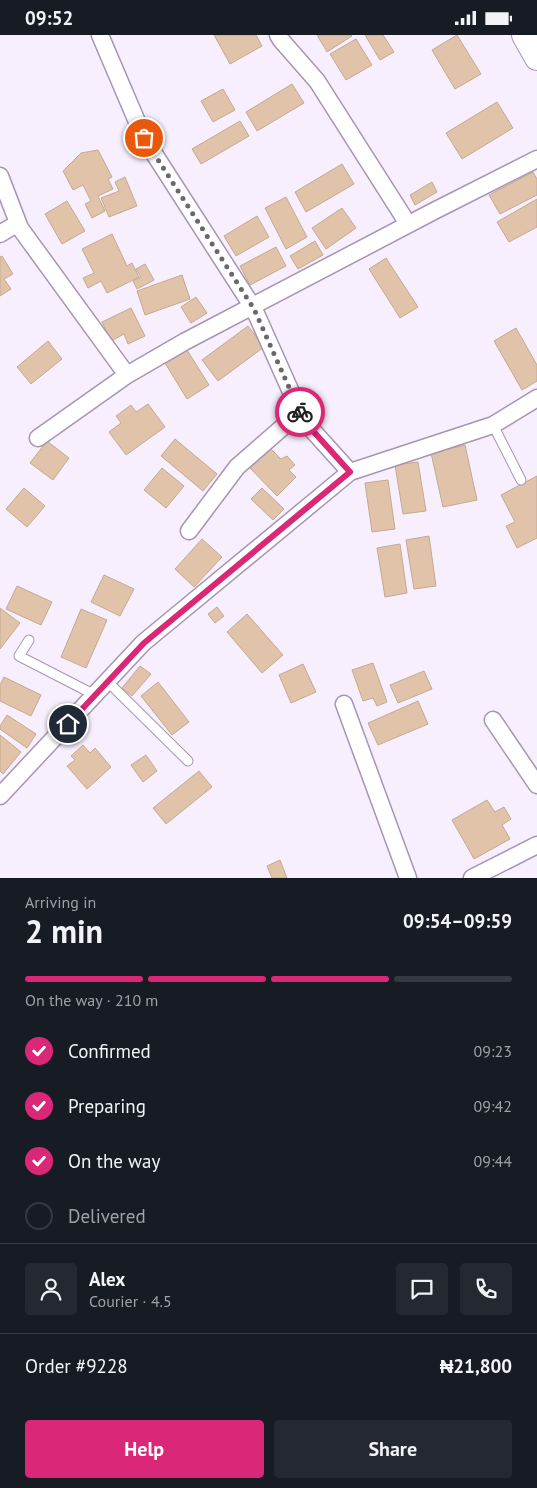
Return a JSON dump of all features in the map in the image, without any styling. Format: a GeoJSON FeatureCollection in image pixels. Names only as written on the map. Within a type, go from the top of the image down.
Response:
{"type":"FeatureCollection","features":[{"type":"Feature","properties":{"kind":"main road"},"geometry":{"type":"LineString","coordinates":[[524,35],[537,57]]}},
{"type":"Feature","properties":{"kind":"street"},"geometry":{"type":"LineString","coordinates":[[100,35],[144,138],[252,307],[304,421],[350,472]]}},
{"type":"Feature","properties":{"kind":"street"},"geometry":{"type":"LineString","coordinates":[[278,35],[317,81],[408,224]]}},
{"type":"Feature","properties":{"kind":"street"},"geometry":{"type":"LineString","coordinates":[[38,438],[127,375],[408,224],[537,159]]}},
{"type":"Feature","properties":{"kind":"street"},"geometry":{"type":"LineString","coordinates":[[0,176],[18,223],[26,236],[127,375]]}},
{"type":"Feature","properties":{"kind":"street"},"geometry":{"type":"LineString","coordinates":[[0,234],[18,223]]}},
{"type":"Feature","properties":{"kind":"street"},"geometry":{"type":"LineString","coordinates":[[0,796],[144,643],[350,472],[493,425],[537,398]]}},
{"type":"Feature","properties":{"kind":"street"},"geometry":{"type":"LineString","coordinates":[[189,531],[237,467],[300,412]]}},
{"type":"Feature","properties":{"kind":"street"},"geometry":{"type":"LineString","coordinates":[[344,704],[408,878]]}},
{"type":"Feature","properties":{"kind":"street"},"geometry":{"type":"LineString","coordinates":[[493,720],[537,785]]}},
{"type":"Feature","properties":{"kind":"street"},"geometry":{"type":"LineString","coordinates":[[472,878],[537,845]]}},
{"type":"Feature","properties":{"kind":"lane"},"geometry":{"type":"LineString","coordinates":[[493,425],[521,480]]}},
{"type":"Feature","properties":{"kind":"lane"},"geometry":{"type":"LineString","coordinates":[[29,640],[18,656],[95,695]]}},
{"type":"Feature","properties":{"kind":"lane"},"geometry":{"type":"LineString","coordinates":[[108,682],[188,761]]}},
{"type":"Feature","properties":{"kind":"building"},"geometry":{"type":"Polygon","coordinates":[[[214,35],[256,35],[262,46],[230,64],[214,35]]]}},
{"type":"Feature","properties":{"kind":"building"},"geometry":{"type":"Polygon","coordinates":[[[317,35],[351,35],[352,36],[327,52],[317,35]]]}},
{"type":"Feature","properties":{"kind":"building"},"geometry":{"type":"Polygon","coordinates":[[[365,35],[383,35],[394,52],[380,60],[365,35]]]}},
{"type":"Feature","properties":{"kind":"building"},"geometry":{"type":"Polygon","coordinates":[[[457,35],[481,74],[455,89],[432,50],[457,35]]]}},
{"type":"Feature","properties":{"kind":"building"},"geometry":{"type":"Polygon","coordinates":[[[356,39],[372,65],[346,80],[330,54],[356,39]]]}},
{"type":"Feature","properties":{"kind":"building"},"geometry":{"type":"Polygon","coordinates":[[[292,84],[304,103],[257,131],[246,112],[292,84]]]}},
{"type":"Feature","properties":{"kind":"building"},"geometry":{"type":"Polygon","coordinates":[[[223,89],[235,110],[213,122],[201,101],[223,89]]]}},
{"type":"Feature","properties":{"kind":"building"},"geometry":{"type":"Polygon","coordinates":[[[497,102],[513,128],[462,159],[446,133],[497,102]]]}},
{"type":"Feature","properties":{"kind":"building"},"geometry":{"type":"Polygon","coordinates":[[[240,121],[249,136],[201,164],[192,149],[240,121]]]}},
{"type":"Feature","properties":{"kind":"building"},"geometry":{"type":"Polygon","coordinates":[[[98,150],[112,177],[108,179],[113,189],[98,196],[105,211],[92,218],[85,204],[91,201],[83,185],[73,190],[63,171],[81,153],[98,150]]]}},
{"type":"Feature","properties":{"kind":"building"},"geometry":{"type":"Polygon","coordinates":[[[342,164],[354,184],[306,212],[295,192],[342,164]]]}},
{"type":"Feature","properties":{"kind":"building"},"geometry":{"type":"Polygon","coordinates":[[[533,172],[537,179],[537,195],[500,214],[489,195],[533,172]]]}},
{"type":"Feature","properties":{"kind":"building"},"geometry":{"type":"Polygon","coordinates":[[[125,177],[137,206],[109,217],[101,198],[119,191],[115,182],[125,177]]]}},
{"type":"Feature","properties":{"kind":"building"},"geometry":{"type":"Polygon","coordinates":[[[432,182],[437,192],[415,205],[410,195],[432,182]]]}},
{"type":"Feature","properties":{"kind":"building"},"geometry":{"type":"Polygon","coordinates":[[[286,197],[307,237],[286,249],[265,208],[286,197]]]}},
{"type":"Feature","properties":{"kind":"building"},"geometry":{"type":"Polygon","coordinates":[[[537,199],[537,227],[509,242],[497,222],[537,199]]]}},
{"type":"Feature","properties":{"kind":"building"},"geometry":{"type":"Polygon","coordinates":[[[67,201],[85,231],[62,244],[45,214],[67,201]]]}},
{"type":"Feature","properties":{"kind":"building"},"geometry":{"type":"Polygon","coordinates":[[[342,208],[356,228],[326,249],[312,228],[342,208]]]}},
{"type":"Feature","properties":{"kind":"building"},"geometry":{"type":"Polygon","coordinates":[[[257,216],[269,237],[236,256],[224,236],[257,216]]]}},
{"type":"Feature","properties":{"kind":"building"},"geometry":{"type":"Polygon","coordinates":[[[112,234],[127,266],[132,263],[139,277],[107,293],[101,281],[88,288],[83,278],[94,273],[82,249],[112,234]]]}},
{"type":"Feature","properties":{"kind":"building"},"geometry":{"type":"Polygon","coordinates":[[[315,241],[323,255],[298,269],[290,256],[315,241]]]}},
{"type":"Feature","properties":{"kind":"building"},"geometry":{"type":"Polygon","coordinates":[[[276,247],[286,266],[250,285],[240,266],[276,247]]]}},
{"type":"Feature","properties":{"kind":"building"},"geometry":{"type":"Polygon","coordinates":[[[2,256],[13,274],[4,279],[11,289],[0,296],[0,257],[2,256]]]}},
{"type":"Feature","properties":{"kind":"building"},"geometry":{"type":"Polygon","coordinates":[[[386,258],[418,307],[400,318],[369,269],[386,258]]]}},
{"type":"Feature","properties":{"kind":"building"},"geometry":{"type":"Polygon","coordinates":[[[145,264],[154,280],[137,289],[133,281],[141,277],[136,269],[145,264]]]}},
{"type":"Feature","properties":{"kind":"building"},"geometry":{"type":"Polygon","coordinates":[[[182,275],[190,299],[145,315],[137,291],[182,275]]]}},
{"type":"Feature","properties":{"kind":"building"},"geometry":{"type":"Polygon","coordinates":[[[196,297],[207,313],[191,323],[181,307],[196,297]]]}},
{"type":"Feature","properties":{"kind":"building"},"geometry":{"type":"Polygon","coordinates":[[[131,308],[145,336],[128,344],[124,334],[111,341],[102,322],[131,308]]]}},
{"type":"Feature","properties":{"kind":"building"},"geometry":{"type":"Polygon","coordinates":[[[248,326],[264,347],[218,381],[202,360],[248,326]]]}},
{"type":"Feature","properties":{"kind":"building"},"geometry":{"type":"Polygon","coordinates":[[[516,328],[537,365],[537,381],[522,390],[494,341],[516,328]]]}},
{"type":"Feature","properties":{"kind":"building"},"geometry":{"type":"Polygon","coordinates":[[[48,341],[62,359],[31,384],[17,367],[48,341]]]}},
{"type":"Feature","properties":{"kind":"building"},"geometry":{"type":"Polygon","coordinates":[[[187,350],[209,385],[187,399],[165,363],[187,350]]]}},
{"type":"Feature","properties":{"kind":"building"},"geometry":{"type":"Polygon","coordinates":[[[148,404],[165,427],[126,455],[109,432],[121,423],[116,416],[131,405],[136,412],[148,404]]]}},
{"type":"Feature","properties":{"kind":"building"},"geometry":{"type":"Polygon","coordinates":[[[175,439],[217,474],[203,491],[161,456],[175,439]]]}},
{"type":"Feature","properties":{"kind":"building"},"geometry":{"type":"Polygon","coordinates":[[[47,441],[69,458],[53,480],[30,463],[47,441]]]}},
{"type":"Feature","properties":{"kind":"building"},"geometry":{"type":"Polygon","coordinates":[[[465,445],[477,500],[443,507],[431,453],[465,445]]]}},
{"type":"Feature","properties":{"kind":"building"},"geometry":{"type":"Polygon","coordinates":[[[271,449],[281,459],[287,456],[295,465],[289,470],[296,477],[277,496],[250,468],[271,449]]]}},
{"type":"Feature","properties":{"kind":"building"},"geometry":{"type":"Polygon","coordinates":[[[418,462],[426,511],[403,514],[395,465],[418,462]]]}},
{"type":"Feature","properties":{"kind":"building"},"geometry":{"type":"Polygon","coordinates":[[[162,468],[184,486],[166,508],[144,490],[162,468]]]}},
{"type":"Feature","properties":{"kind":"building"},"geometry":{"type":"Polygon","coordinates":[[[537,476],[537,538],[517,548],[506,526],[515,522],[501,495],[537,476]]]}},
{"type":"Feature","properties":{"kind":"building"},"geometry":{"type":"Polygon","coordinates":[[[388,480],[395,529],[372,532],[365,483],[388,480]]]}},
{"type":"Feature","properties":{"kind":"building"},"geometry":{"type":"Polygon","coordinates":[[[24,488],[45,506],[27,527],[6,509],[24,488]]]}},
{"type":"Feature","properties":{"kind":"building"},"geometry":{"type":"Polygon","coordinates":[[[262,488],[284,509],[273,520],[251,499],[262,488]]]}},
{"type":"Feature","properties":{"kind":"building"},"geometry":{"type":"Polygon","coordinates":[[[429,536],[436,586],[414,589],[406,540],[429,536]]]}},
{"type":"Feature","properties":{"kind":"building"},"geometry":{"type":"Polygon","coordinates":[[[202,539],[222,557],[194,587],[175,569],[202,539]]]}},
{"type":"Feature","properties":{"kind":"building"},"geometry":{"type":"Polygon","coordinates":[[[400,544],[407,593],[385,597],[377,548],[400,544]]]}},
{"type":"Feature","properties":{"kind":"building"},"geometry":{"type":"Polygon","coordinates":[[[104,575],[134,589],[120,616],[91,602],[104,575]]]}},
{"type":"Feature","properties":{"kind":"building"},"geometry":{"type":"Polygon","coordinates":[[[17,586],[52,602],[41,625],[6,609],[17,586]]]}},
{"type":"Feature","properties":{"kind":"building"},"geometry":{"type":"Polygon","coordinates":[[[217,607],[224,616],[215,623],[208,614],[217,607]]]}},
{"type":"Feature","properties":{"kind":"building"},"geometry":{"type":"Polygon","coordinates":[[[0,608],[20,623],[0,649],[0,608]]]}},
{"type":"Feature","properties":{"kind":"building"},"geometry":{"type":"Polygon","coordinates":[[[81,609],[107,620],[86,668],[61,657],[81,609]]]}},
{"type":"Feature","properties":{"kind":"building"},"geometry":{"type":"Polygon","coordinates":[[[247,614],[283,655],[262,673],[227,632],[247,614]]]}},
{"type":"Feature","properties":{"kind":"building"},"geometry":{"type":"Polygon","coordinates":[[[373,663],[387,702],[377,706],[373,698],[363,701],[352,670],[373,663]]]}},
{"type":"Feature","properties":{"kind":"building"},"geometry":{"type":"Polygon","coordinates":[[[303,664],[316,692],[291,703],[279,675],[303,664]]]}},
{"type":"Feature","properties":{"kind":"building"},"geometry":{"type":"Polygon","coordinates":[[[140,666],[151,674],[132,696],[122,688],[140,666]]]}},
{"type":"Feature","properties":{"kind":"building"},"geometry":{"type":"Polygon","coordinates":[[[424,671],[432,689],[398,703],[390,685],[424,671]]]}},
{"type":"Feature","properties":{"kind":"building"},"geometry":{"type":"Polygon","coordinates":[[[4,677],[41,695],[31,716],[0,701],[0,685],[4,677]]]}},
{"type":"Feature","properties":{"kind":"building"},"geometry":{"type":"Polygon","coordinates":[[[158,682],[189,722],[172,735],[141,696],[158,682]]]}},
{"type":"Feature","properties":{"kind":"building"},"geometry":{"type":"Polygon","coordinates":[[[418,701],[428,724],[378,745],[368,723],[418,701]]]}},
{"type":"Feature","properties":{"kind":"building"},"geometry":{"type":"Polygon","coordinates":[[[7,715],[36,734],[27,748],[0,729],[7,715]]]}},
{"type":"Feature","properties":{"kind":"building"},"geometry":{"type":"Polygon","coordinates":[[[0,735],[21,752],[3,774],[0,771],[0,735]]]}},
{"type":"Feature","properties":{"kind":"building"},"geometry":{"type":"Polygon","coordinates":[[[83,745],[90,753],[95,748],[111,767],[87,789],[67,766],[75,760],[71,756],[83,745]]]}},
{"type":"Feature","properties":{"kind":"building"},"geometry":{"type":"Polygon","coordinates":[[[146,755],[157,771],[143,782],[131,765],[146,755]]]}},
{"type":"Feature","properties":{"kind":"building"},"geometry":{"type":"Polygon","coordinates":[[[199,771],[212,787],[166,824],[153,808],[199,771]]]}},
{"type":"Feature","properties":{"kind":"building"},"geometry":{"type":"Polygon","coordinates":[[[487,800],[495,812],[504,807],[511,819],[502,825],[510,839],[474,859],[452,820],[487,800]]]}},
{"type":"Feature","properties":{"kind":"building"},"geometry":{"type":"Polygon","coordinates":[[[280,860],[287,878],[272,878],[267,866],[280,860]]]}},
{"type":"Feature","properties":{"kind":"way so far"},"geometry":{"type":"LineString","coordinates":[[144,138],[254,309],[300,412]]}},
{"type":"Feature","properties":{"kind":"route"},"geometry":{"type":"LineString","coordinates":[[68,724],[144,643],[350,472],[304,421],[300,412]]}}]}
